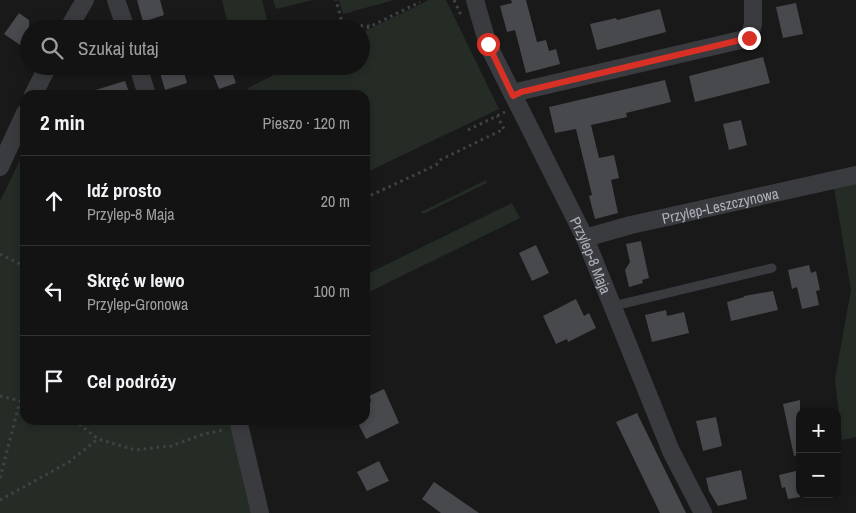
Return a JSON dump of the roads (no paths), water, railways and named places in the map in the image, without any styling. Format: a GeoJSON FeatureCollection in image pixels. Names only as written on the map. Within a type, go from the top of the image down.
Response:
{"type":"FeatureCollection","features":[{"type":"Feature","properties":{"kind":"street"},"geometry":{"type":"LineString","coordinates":[[73,20],[85,0]]}},
{"type":"Feature","properties":{"kind":"street"},"geometry":{"type":"LineString","coordinates":[[116,0],[123,20]]}},
{"type":"Feature","properties":{"kind":"street","name":"Przylep-8 Maja"},"geometry":{"type":"LineString","coordinates":[[475,0],[488,44],[585,238],[672,451],[703,513]]}},
{"type":"Feature","properties":{"kind":"street"},"geometry":{"type":"LineString","coordinates":[[513,96],[521,92],[749,38],[754,24],[753,0]]}},
{"type":"Feature","properties":{"kind":"street"},"geometry":{"type":"LineString","coordinates":[[36,90],[44,75]]}},
{"type":"Feature","properties":{"kind":"street"},"geometry":{"type":"LineString","coordinates":[[141,75],[145,90]]}},
{"type":"Feature","properties":{"kind":"street"},"geometry":{"type":"LineString","coordinates":[[0,166],[20,124]]}},
{"type":"Feature","properties":{"kind":"street","name":"Przylep-Leszczynowa"},"geometry":{"type":"LineString","coordinates":[[585,238],[631,225],[856,175]]}},
{"type":"Feature","properties":{"kind":"street"},"geometry":{"type":"LineString","coordinates":[[239,425],[260,513]]}},
{"type":"Feature","properties":{"kind":"lane"},"geometry":{"type":"LineString","coordinates":[[614,309],[622,304],[772,268]]}}]}
